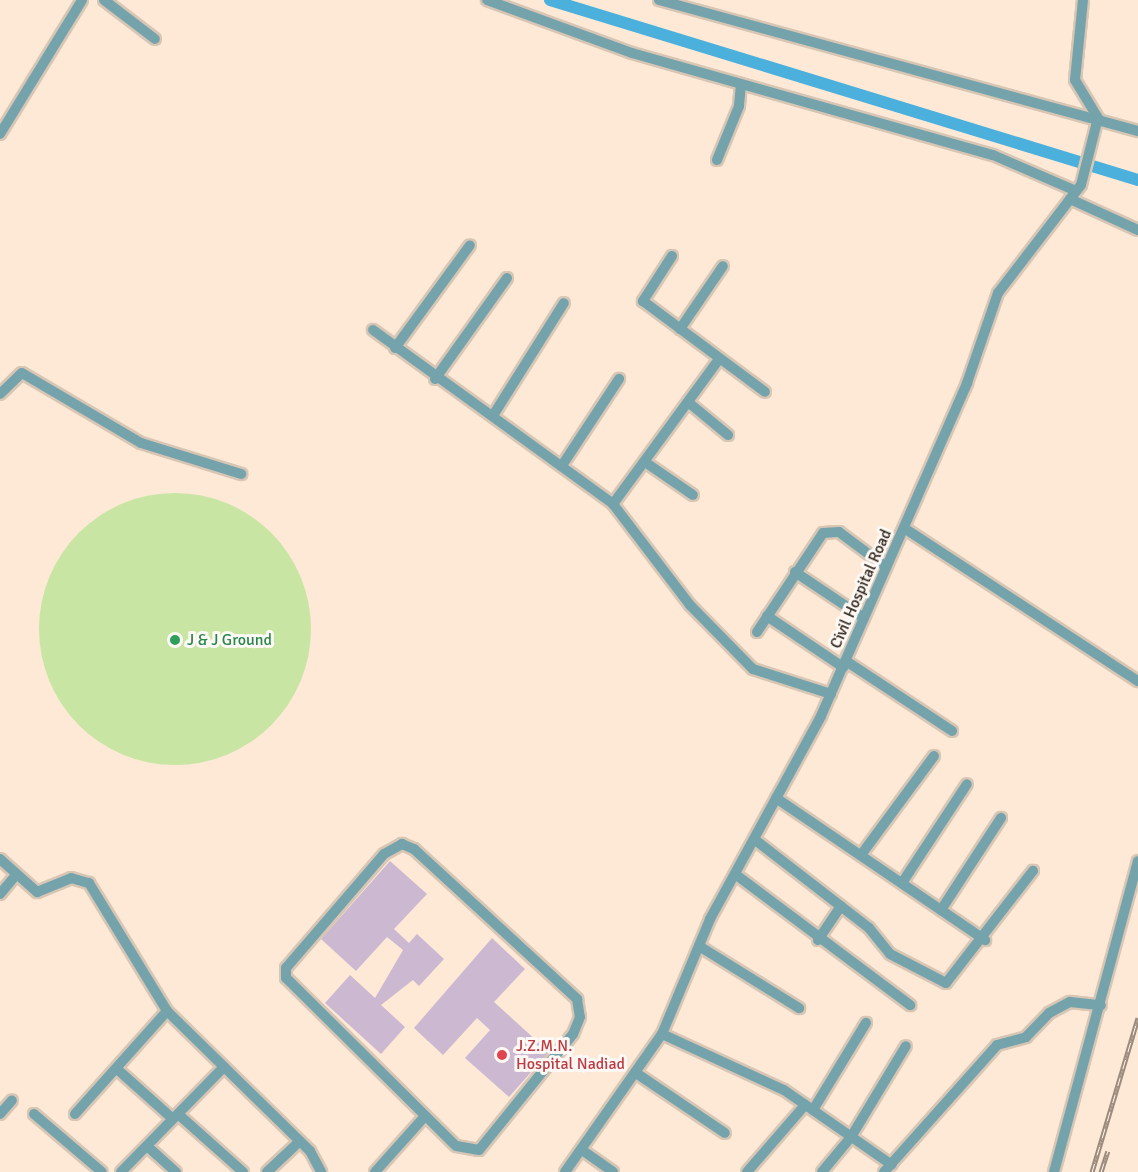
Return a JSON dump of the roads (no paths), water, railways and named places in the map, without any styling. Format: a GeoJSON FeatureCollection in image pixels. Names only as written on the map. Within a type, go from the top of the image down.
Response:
{"type":"FeatureCollection","features":[{"type":"Feature","properties":{"kind":"street"},"geometry":{"type":"LineString","coordinates":[[0,134],[82,0]]}},
{"type":"Feature","properties":{"kind":"street"},"geometry":{"type":"LineString","coordinates":[[104,0],[155,39]]}},
{"type":"Feature","properties":{"kind":"street"},"geometry":{"type":"LineString","coordinates":[[487,0],[632,53],[993,155],[1076,192],[1138,230]]}},
{"type":"Feature","properties":{"kind":"street"},"geometry":{"type":"LineString","coordinates":[[660,0],[1138,131]]}},
{"type":"Feature","properties":{"kind":"street"},"geometry":{"type":"LineString","coordinates":[[1083,0],[1075,80],[1098,121]]}},
{"type":"Feature","properties":{"kind":"street"},"geometry":{"type":"LineString","coordinates":[[717,160],[739,106],[741,85]]}},
{"type":"Feature","properties":{"kind":"street","name":"Civil Hospital Road"},"geometry":{"type":"LineString","coordinates":[[565,1172],[662,1034],[699,946],[735,873],[831,694],[967,383],[998,293],[1076,192],[1098,121]]}},
{"type":"Feature","properties":{"kind":"street"},"geometry":{"type":"LineString","coordinates":[[395,348],[470,245]]}},
{"type":"Feature","properties":{"kind":"street"},"geometry":{"type":"LineString","coordinates":[[672,256],[643,301],[765,392]]}},
{"type":"Feature","properties":{"kind":"street"},"geometry":{"type":"LineString","coordinates":[[680,329],[723,266]]}},
{"type":"Feature","properties":{"kind":"street"},"geometry":{"type":"LineString","coordinates":[[435,379],[507,278]]}},
{"type":"Feature","properties":{"kind":"street"},"geometry":{"type":"LineString","coordinates":[[494,414],[564,303]]}},
{"type":"Feature","properties":{"kind":"street"},"geometry":{"type":"LineString","coordinates":[[373,330],[435,379],[494,414],[613,504],[690,605],[753,669],[831,694]]}},
{"type":"Feature","properties":{"kind":"street"},"geometry":{"type":"LineString","coordinates":[[613,504],[719,359]]}},
{"type":"Feature","properties":{"kind":"street"},"geometry":{"type":"LineString","coordinates":[[0,393],[22,373],[141,443],[241,474]]}},
{"type":"Feature","properties":{"kind":"street"},"geometry":{"type":"LineString","coordinates":[[563,464],[619,379]]}},
{"type":"Feature","properties":{"kind":"street"},"geometry":{"type":"LineString","coordinates":[[688,402],[728,435]]}},
{"type":"Feature","properties":{"kind":"street"},"geometry":{"type":"LineString","coordinates":[[645,462],[693,495]]}},
{"type":"Feature","properties":{"kind":"street"},"geometry":{"type":"LineString","coordinates":[[904,528],[1138,681]]}},
{"type":"Feature","properties":{"kind":"street"},"geometry":{"type":"LineString","coordinates":[[758,632],[795,572],[830,530],[886,567]]}},
{"type":"Feature","properties":{"kind":"street"},"geometry":{"type":"LineString","coordinates":[[795,572],[864,618]]}},
{"type":"Feature","properties":{"kind":"street"},"geometry":{"type":"LineString","coordinates":[[767,616],[951,731]]}},
{"type":"Feature","properties":{"kind":"street"},"geometry":{"type":"LineString","coordinates":[[861,855],[934,756]]}},
{"type":"Feature","properties":{"kind":"street"},"geometry":{"type":"LineString","coordinates":[[902,884],[967,783]]}},
{"type":"Feature","properties":{"kind":"street"},"geometry":{"type":"LineString","coordinates":[[776,798],[985,940]]}},
{"type":"Feature","properties":{"kind":"street"},"geometry":{"type":"LineString","coordinates":[[941,910],[1001,818]]}},
{"type":"Feature","properties":{"kind":"street"},"geometry":{"type":"LineString","coordinates":[[754,839],[869,928],[890,954],[946,983],[985,940],[1034,871]]}},
{"type":"Feature","properties":{"kind":"street"},"geometry":{"type":"LineString","coordinates":[[402,844],[414,849],[577,999],[580,1017],[573,1034],[478,1150],[456,1146],[425,1116],[286,978],[286,968],[384,854],[402,844]]}},
{"type":"Feature","properties":{"kind":"street"},"geometry":{"type":"LineString","coordinates":[[0,859],[37,892],[71,878],[89,883],[167,1011],[300,1141],[321,1172]]}},
{"type":"Feature","properties":{"kind":"street"},"geometry":{"type":"LineString","coordinates":[[1054,1172],[1101,1005],[1138,861]]}},
{"type":"Feature","properties":{"kind":"street"},"geometry":{"type":"LineString","coordinates":[[735,873],[818,940],[910,1005]]}},
{"type":"Feature","properties":{"kind":"street"},"geometry":{"type":"LineString","coordinates":[[0,894],[16,875]]}},
{"type":"Feature","properties":{"kind":"street"},"geometry":{"type":"LineString","coordinates":[[818,940],[841,906]]}},
{"type":"Feature","properties":{"kind":"street"},"geometry":{"type":"LineString","coordinates":[[699,946],[799,1008]]}},
{"type":"Feature","properties":{"kind":"street"},"geometry":{"type":"LineString","coordinates":[[662,1034],[809,1108],[851,1137],[888,1169],[997,1045],[1026,1037],[1049,1013],[1070,1002],[1101,1005]]}},
{"type":"Feature","properties":{"kind":"street"},"geometry":{"type":"LineString","coordinates":[[75,1114],[167,1011]]}},
{"type":"Feature","properties":{"kind":"street"},"geometry":{"type":"LineString","coordinates":[[747,1172],[809,1108],[866,1023]]}},
{"type":"Feature","properties":{"kind":"street"},"geometry":{"type":"LineString","coordinates":[[822,1172],[851,1137],[906,1046]]}},
{"type":"Feature","properties":{"kind":"street"},"geometry":{"type":"LineString","coordinates":[[121,1172],[224,1067]]}},
{"type":"Feature","properties":{"kind":"street"},"geometry":{"type":"LineString","coordinates":[[117,1069],[243,1172]]}},
{"type":"Feature","properties":{"kind":"street"},"geometry":{"type":"LineString","coordinates":[[636,1073],[725,1133]]}},
{"type":"Feature","properties":{"kind":"street"},"geometry":{"type":"LineString","coordinates":[[0,1114],[12,1100]]}},
{"type":"Feature","properties":{"kind":"street"},"geometry":{"type":"LineString","coordinates":[[34,1114],[102,1172]]}},
{"type":"Feature","properties":{"kind":"street"},"geometry":{"type":"LineString","coordinates":[[375,1172],[425,1116]]}},
{"type":"Feature","properties":{"kind":"street"},"geometry":{"type":"LineString","coordinates":[[267,1172],[300,1141]]}},
{"type":"Feature","properties":{"kind":"street"},"geometry":{"type":"LineString","coordinates":[[147,1146],[176,1172]]}},
{"type":"Feature","properties":{"kind":"street"},"geometry":{"type":"LineString","coordinates":[[582,1150],[613,1172]]}},
{"type":"Feature","properties":{"kind":"waterway"},"geometry":{"type":"LineString","coordinates":[[550,0],[1138,180]]}},
{"type":"Feature","properties":{"kind":"railway"},"geometry":{"type":"LineString","coordinates":[[1092,1172],[1138,1018]]}},
{"type":"Feature","properties":{"kind":"railway"},"geometry":{"type":"LineString","coordinates":[[1101,1172],[1108,1151]]}},
{"type":"Feature","properties":{"kind":"place","name":"J & J Ground"},"geometry":{"type":"Point","coordinates":[175,640]}},
{"type":"Feature","properties":{"kind":"place","name":"J.Z.M.N. Hospital Nadiad"},"geometry":{"type":"Point","coordinates":[502,1055]}}]}
